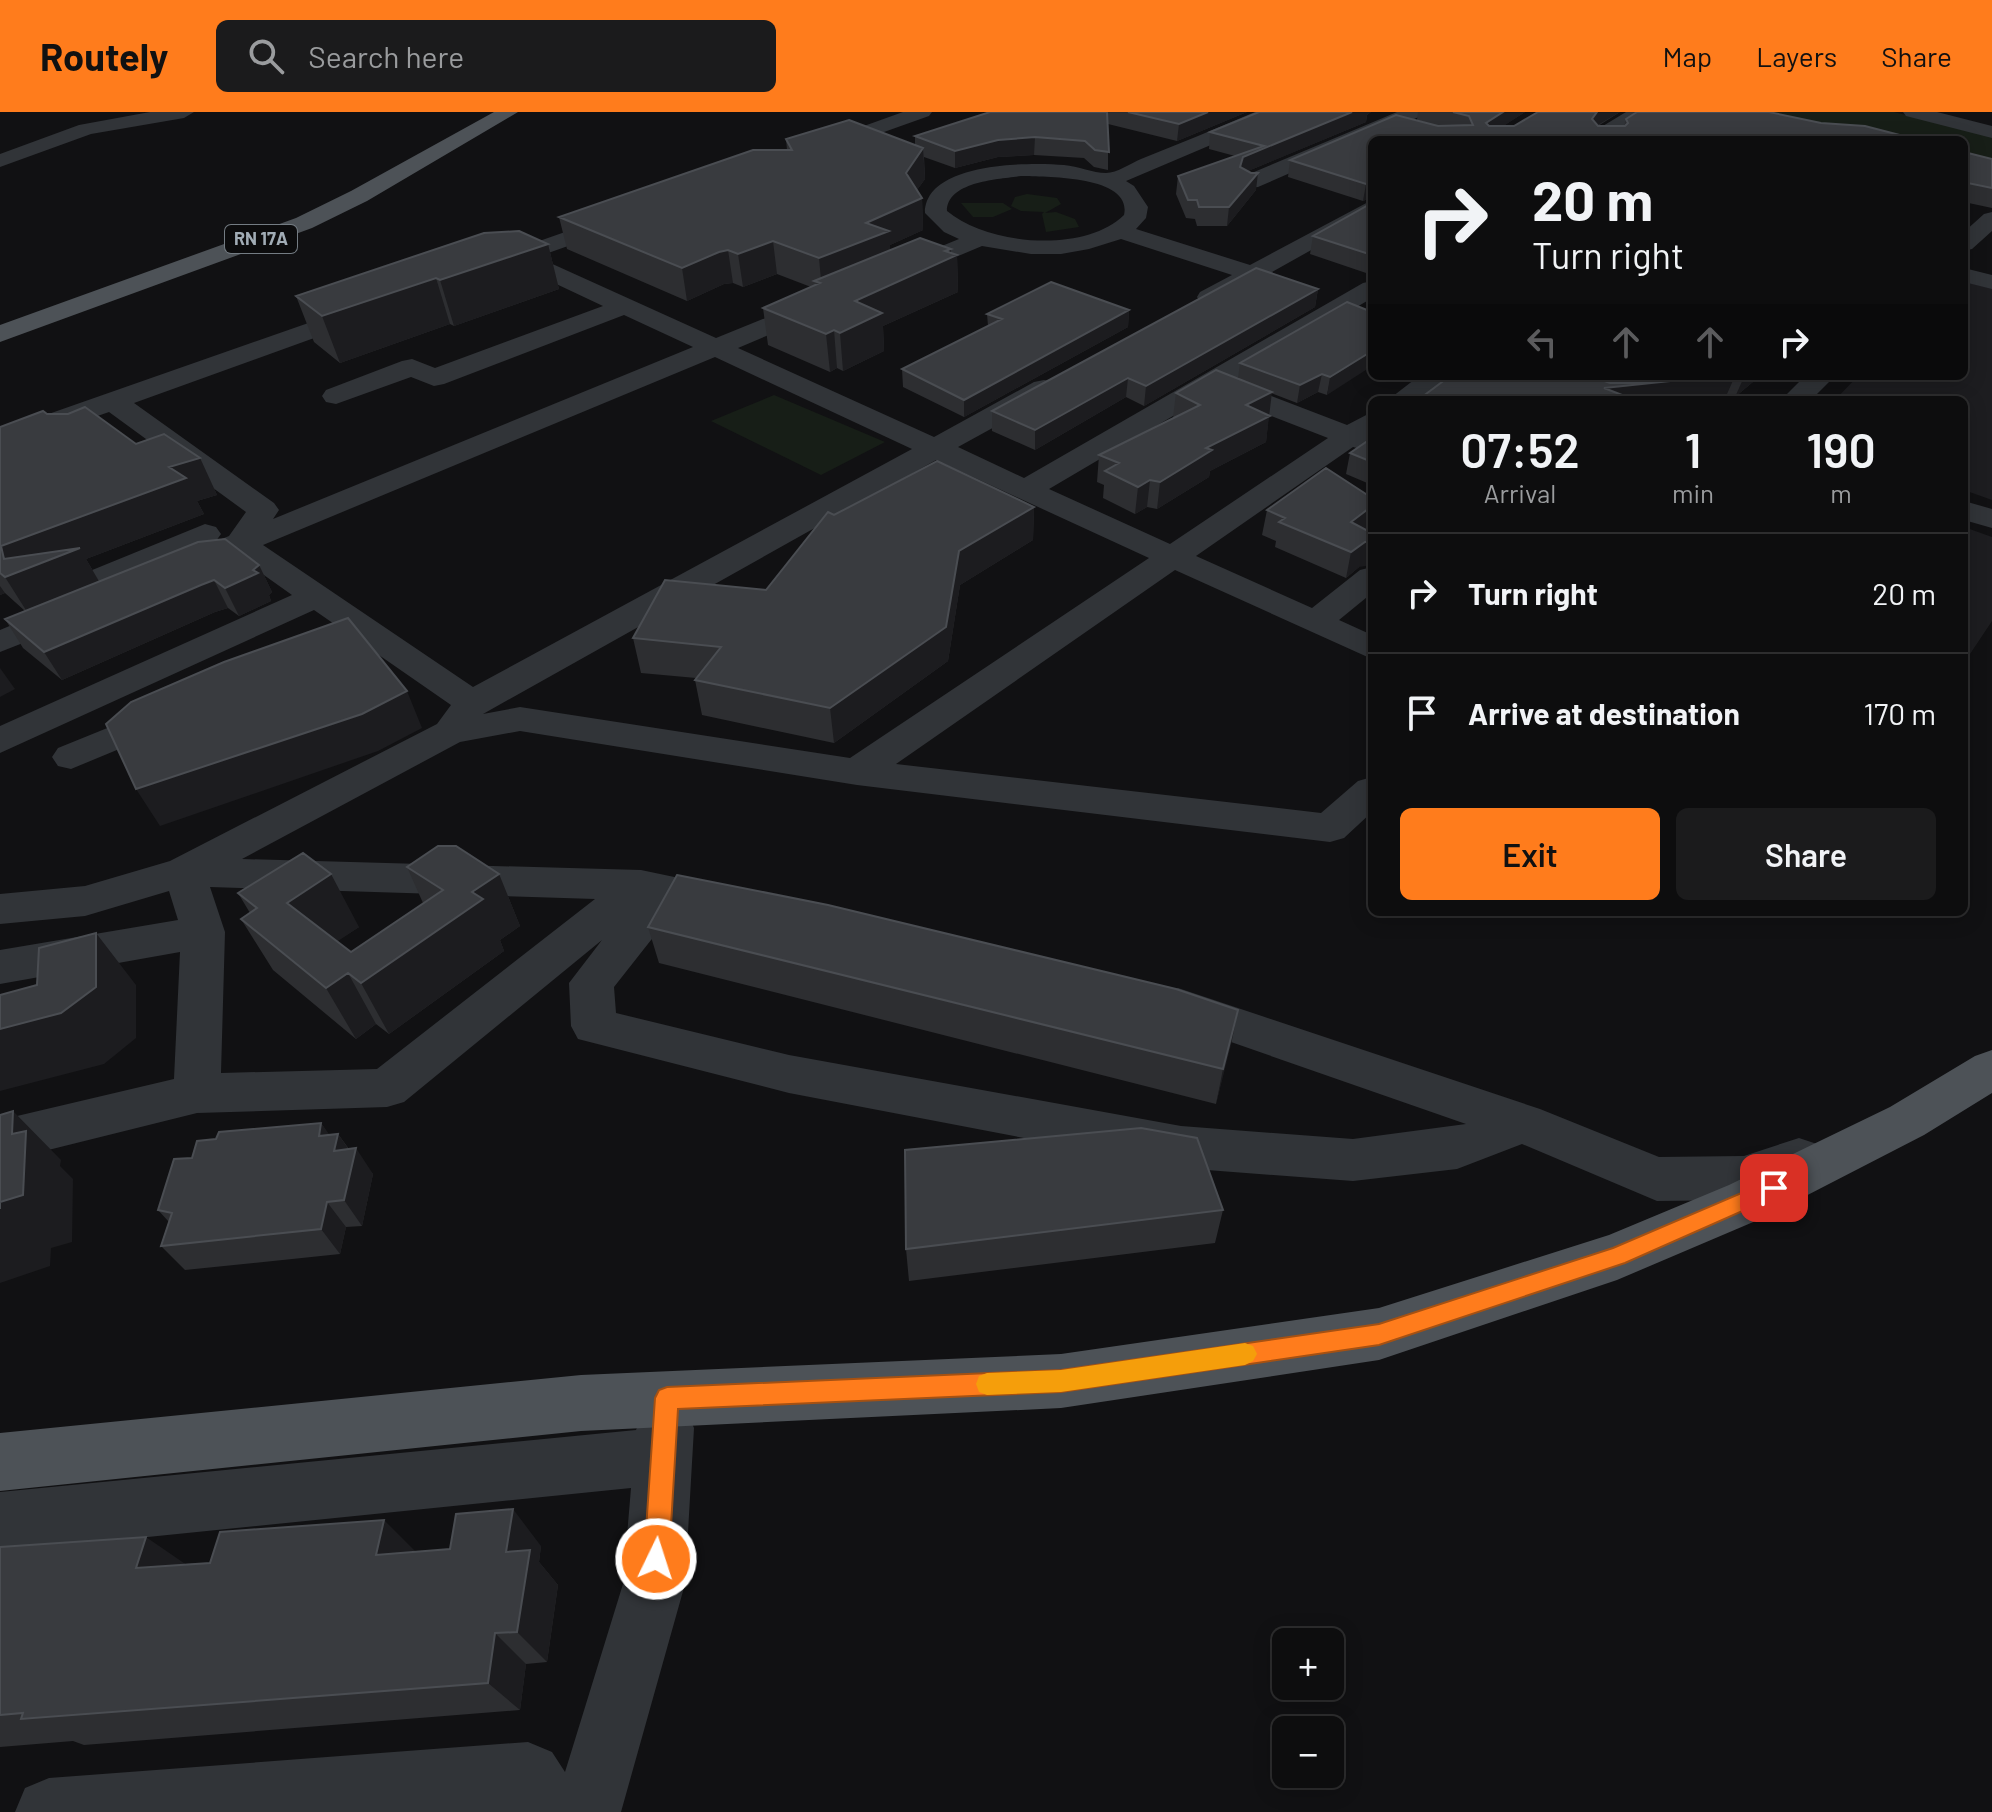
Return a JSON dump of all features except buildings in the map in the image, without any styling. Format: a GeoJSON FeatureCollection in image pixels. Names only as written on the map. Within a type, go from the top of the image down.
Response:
{"type":"FeatureCollection","features":[{"type":"Feature","properties":{"kind":"main road","name":"RN 17A"},"geometry":{"type":"LineString","coordinates":[[0,334],[304,223],[371,190],[508,112]]}},
{"type":"Feature","properties":{"kind":"main road"},"geometry":{"type":"LineString","coordinates":[[0,1462],[581,1403],[665,1427],[1061,1381],[1379,1334],[1617,1256],[1747,1201],[1907,1121],[1992,1069]]}},
{"type":"Feature","properties":{"kind":"street"},"geometry":{"type":"LineString","coordinates":[[0,161],[86,129],[184,112]]}},
{"type":"Feature","properties":{"kind":"street"},"geometry":{"type":"LineString","coordinates":[[803,154],[922,112]]}},
{"type":"Feature","properties":{"kind":"street"},"geometry":{"type":"LineString","coordinates":[[1168,149],[1241,112]]}},
{"type":"Feature","properties":{"kind":"street"},"geometry":{"type":"LineString","coordinates":[[1100,178],[1168,149],[1272,112]]}},
{"type":"Feature","properties":{"kind":"street"},"geometry":{"type":"LineString","coordinates":[[1352,112],[1392,123]]}},
{"type":"Feature","properties":{"kind":"street"},"geometry":{"type":"LineString","coordinates":[[1600,136],[1640,112],[1660,120]]}},
{"type":"Feature","properties":{"kind":"street"},"geometry":{"type":"LineString","coordinates":[[1913,112],[1950,116],[1992,132]]}},
{"type":"Feature","properties":{"kind":"street"},"geometry":{"type":"LineString","coordinates":[[1250,182],[1392,123],[1416,121]]}},
{"type":"Feature","properties":{"kind":"street"},"geometry":{"type":"LineString","coordinates":[[848,138],[876,149]]}},
{"type":"Feature","properties":{"kind":"street"},"geometry":{"type":"LineString","coordinates":[[1021,170],[1100,178],[1130,194],[1137,203],[1137,213],[1119,231],[1097,239],[1053,246],[1007,245],[967,235],[936,213],[936,204],[941,195],[962,182],[994,173],[1021,170]]}},
{"type":"Feature","properties":{"kind":"street"},"geometry":{"type":"LineString","coordinates":[[934,171],[962,182]]}},
{"type":"Feature","properties":{"kind":"street"},"geometry":{"type":"LineString","coordinates":[[1183,311],[1368,209]]}},
{"type":"Feature","properties":{"kind":"street"},"geometry":{"type":"LineString","coordinates":[[472,273],[637,214]]}},
{"type":"Feature","properties":{"kind":"street"},"geometry":{"type":"LineString","coordinates":[[1968,240],[1992,219]]}},
{"type":"Feature","properties":{"kind":"street"},"geometry":{"type":"LineString","coordinates":[[1119,231],[1293,287]]}},
{"type":"Feature","properties":{"kind":"street"},"geometry":{"type":"LineString","coordinates":[[873,274],[967,235]]}},
{"type":"Feature","properties":{"kind":"street"},"geometry":{"type":"LineString","coordinates":[[517,257],[1368,646]]}},
{"type":"Feature","properties":{"kind":"street"},"geometry":{"type":"LineString","coordinates":[[1968,276],[1992,282]]}},
{"type":"Feature","properties":{"kind":"street"},"geometry":{"type":"LineString","coordinates":[[0,642],[240,544],[836,289]]}},
{"type":"Feature","properties":{"kind":"street"},"geometry":{"type":"LineString","coordinates":[[563,302],[592,291]]}},
{"type":"Feature","properties":{"kind":"street"},"geometry":{"type":"LineString","coordinates":[[1320,296],[1359,310]]}},
{"type":"Feature","properties":{"kind":"street"},"geometry":{"type":"LineString","coordinates":[[0,441],[382,305]]}},
{"type":"Feature","properties":{"kind":"street"},"geometry":{"type":"LineString","coordinates":[[336,396],[412,367],[434,378],[625,306]]}},
{"type":"Feature","properties":{"kind":"street"},"geometry":{"type":"LineString","coordinates":[[1025,490],[1211,383],[1359,310]]}},
{"type":"Feature","properties":{"kind":"street"},"geometry":{"type":"LineString","coordinates":[[0,621],[263,510],[705,343]]}},
{"type":"Feature","properties":{"kind":"street"},"geometry":{"type":"LineString","coordinates":[[375,373],[433,352]]}},
{"type":"Feature","properties":{"kind":"street"},"geometry":{"type":"LineString","coordinates":[[0,909],[85,901],[184,872],[461,717],[511,682],[1073,372]]}},
{"type":"Feature","properties":{"kind":"street"},"geometry":{"type":"LineString","coordinates":[[1408,396],[1431,380]]}},
{"type":"Feature","properties":{"kind":"street"},"geometry":{"type":"LineString","coordinates":[[1799,396],[1817,380]]}},
{"type":"Feature","properties":{"kind":"street"},"geometry":{"type":"LineString","coordinates":[[1211,383],[1365,434]]}},
{"type":"Feature","properties":{"kind":"street"},"geometry":{"type":"LineString","coordinates":[[113,401],[263,510]]}},
{"type":"Feature","properties":{"kind":"street"},"geometry":{"type":"LineString","coordinates":[[857,772],[1173,557],[1365,434]]}},
{"type":"Feature","properties":{"kind":"street"},"geometry":{"type":"LineString","coordinates":[[240,544],[263,510]]}},
{"type":"Feature","properties":{"kind":"street"},"geometry":{"type":"LineString","coordinates":[[1968,511],[1992,519]]}},
{"type":"Feature","properties":{"kind":"street"},"geometry":{"type":"LineString","coordinates":[[240,544],[366,630],[461,717],[520,719],[857,772],[1330,828],[1368,794]]}},
{"type":"Feature","properties":{"kind":"street"},"geometry":{"type":"LineString","coordinates":[[1315,622],[1368,580]]}},
{"type":"Feature","properties":{"kind":"street"},"geometry":{"type":"LineString","coordinates":[[0,741],[317,596]]}},
{"type":"Feature","properties":{"kind":"street"},"geometry":{"type":"LineString","coordinates":[[324,648],[366,630]]}},
{"type":"Feature","properties":{"kind":"street"},"geometry":{"type":"LineString","coordinates":[[511,682],[500,697],[520,719]]}},
{"type":"Feature","properties":{"kind":"street"},"geometry":{"type":"LineString","coordinates":[[71,757],[197,702]]}},
{"type":"Feature","properties":{"kind":"street"},"geometry":{"type":"LineString","coordinates":[[184,872],[654,888],[761,909]]}},
{"type":"Feature","properties":{"kind":"street"},"geometry":{"type":"LineString","coordinates":[[184,872],[203,932],[197,1093]]}},
{"type":"Feature","properties":{"kind":"street"},"geometry":{"type":"LineString","coordinates":[[0,1141],[197,1093],[387,1088],[654,888]]}},
{"type":"Feature","properties":{"kind":"street"},"geometry":{"type":"LineString","coordinates":[[654,888],[591,983],[594,1026],[789,1074],[1181,1147],[1353,1160],[1457,1148],[1523,1123]]}},
{"type":"Feature","properties":{"kind":"street"},"geometry":{"type":"LineString","coordinates":[[54,1001],[80,955],[85,901]]}},
{"type":"Feature","properties":{"kind":"street"},"geometry":{"type":"LineString","coordinates":[[0,967],[203,932]]}},
{"type":"Feature","properties":{"kind":"street"},"geometry":{"type":"LineString","coordinates":[[1145,995],[1523,1123],[1657,1179],[1744,1178],[1907,1121]]}},
{"type":"Feature","properties":{"kind":"street"},"geometry":{"type":"LineString","coordinates":[[0,1522],[665,1427],[654,1584],[587,1812]]}},
{"type":"Feature","properties":{"kind":"street"},"geometry":{"type":"LineString","coordinates":[[49,1812],[528,1776],[552,1812]]}},
{"type":"Feature","properties":{"kind":"shaded area"},"geometry":{"type":"Polygon","coordinates":[[[1764,112],[1894,112],[1992,137],[1992,165],[1968,160],[1968,136],[1866,136],[1764,112]]]}},
{"type":"Feature","properties":{"kind":"shaded area"},"geometry":{"type":"Polygon","coordinates":[[[1027,194],[1057,198],[1061,204],[1045,213],[1056,212],[1075,219],[1079,227],[1046,232],[1044,212],[1021,211],[1011,206],[1015,197],[1027,194]]]}},
{"type":"Feature","properties":{"kind":"shaded area"},"geometry":{"type":"Polygon","coordinates":[[[961,203],[1003,203],[1012,209],[993,217],[973,217],[961,203]]]}},
{"type":"Feature","properties":{"kind":"shaded area"},"geometry":{"type":"Polygon","coordinates":[[[1968,282],[1992,288],[1992,500],[1968,491],[1968,396],[1839,396],[1854,380],[1968,380],[1968,282]]]}},
{"type":"Feature","properties":{"kind":"shaded area"},"geometry":{"type":"Polygon","coordinates":[[[774,395],[885,442],[821,475],[711,421],[774,395]]]}},
{"type":"Feature","properties":{"kind":"shaded area"},"geometry":{"type":"Polygon","coordinates":[[[1968,528],[1992,537],[1992,621],[1968,657],[1968,528]]]}},
{"type":"Feature","properties":{"kind":"slow traffic"},"geometry":{"type":"LineString","coordinates":[[987,1384],[1061,1381],[1245,1354]]}},
{"type":"Feature","properties":{"kind":"route"},"geometry":{"type":"LineString","coordinates":[[656,1559],[667,1398],[1061,1381],[1379,1334],[1617,1256],[1774,1188]]}}]}
